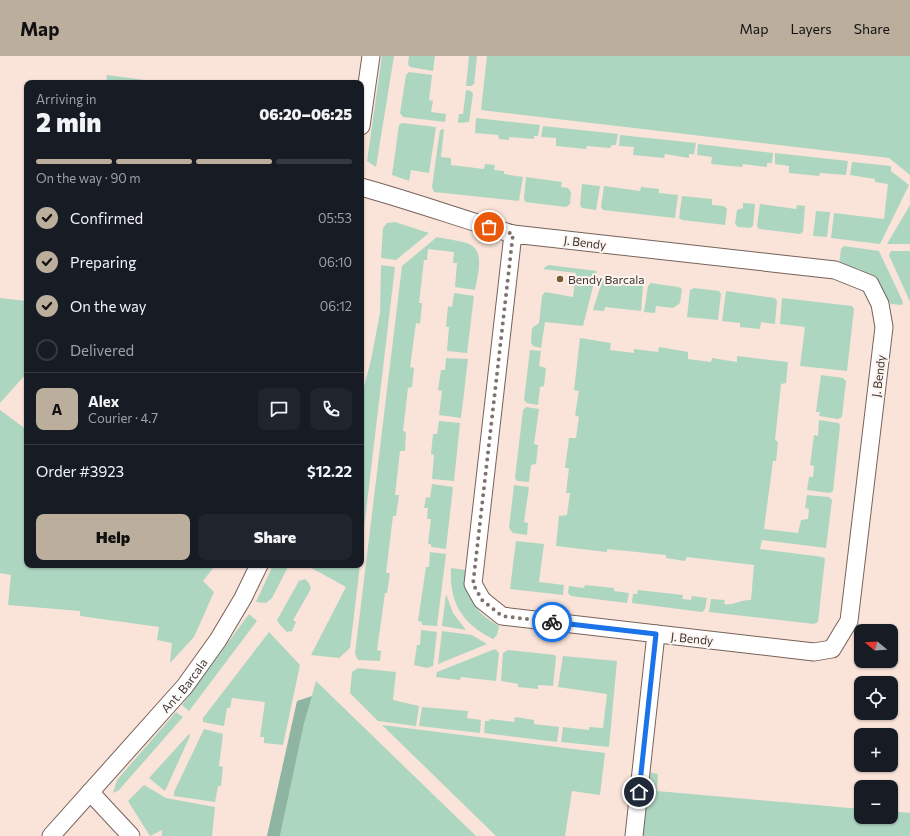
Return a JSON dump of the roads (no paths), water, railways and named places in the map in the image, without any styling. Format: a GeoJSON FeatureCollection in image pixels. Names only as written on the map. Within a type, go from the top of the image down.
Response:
{"type":"FeatureCollection","features":[{"type":"Feature","properties":{"kind":"street"},"geometry":{"type":"LineString","coordinates":[[364,105],[371,56]]}},
{"type":"Feature","properties":{"kind":"street","name":"J. Bendy"},"geometry":{"type":"LineString","coordinates":[[364,188],[402,197],[475,223],[513,234],[835,270],[870,284],[880,304],[884,327],[849,622],[832,649],[814,652],[502,616],[482,600],[473,584],[513,234]]}},
{"type":"Feature","properties":{"kind":"street","name":"Ant. Barcala"},"geometry":{"type":"LineString","coordinates":[[51,836],[185,686],[218,640],[243,598],[258,568]]}},
{"type":"Feature","properties":{"kind":"street","name":"J. Bendy"},"geometry":{"type":"LineString","coordinates":[[634,836],[656,634]]}},
{"type":"Feature","properties":{"kind":"street"},"geometry":{"type":"LineString","coordinates":[[90,792],[131,836]]}},
{"type":"Feature","properties":{"kind":"place","name":"Bendy Barcala"},"geometry":{"type":"Point","coordinates":[560,279]}}]}
